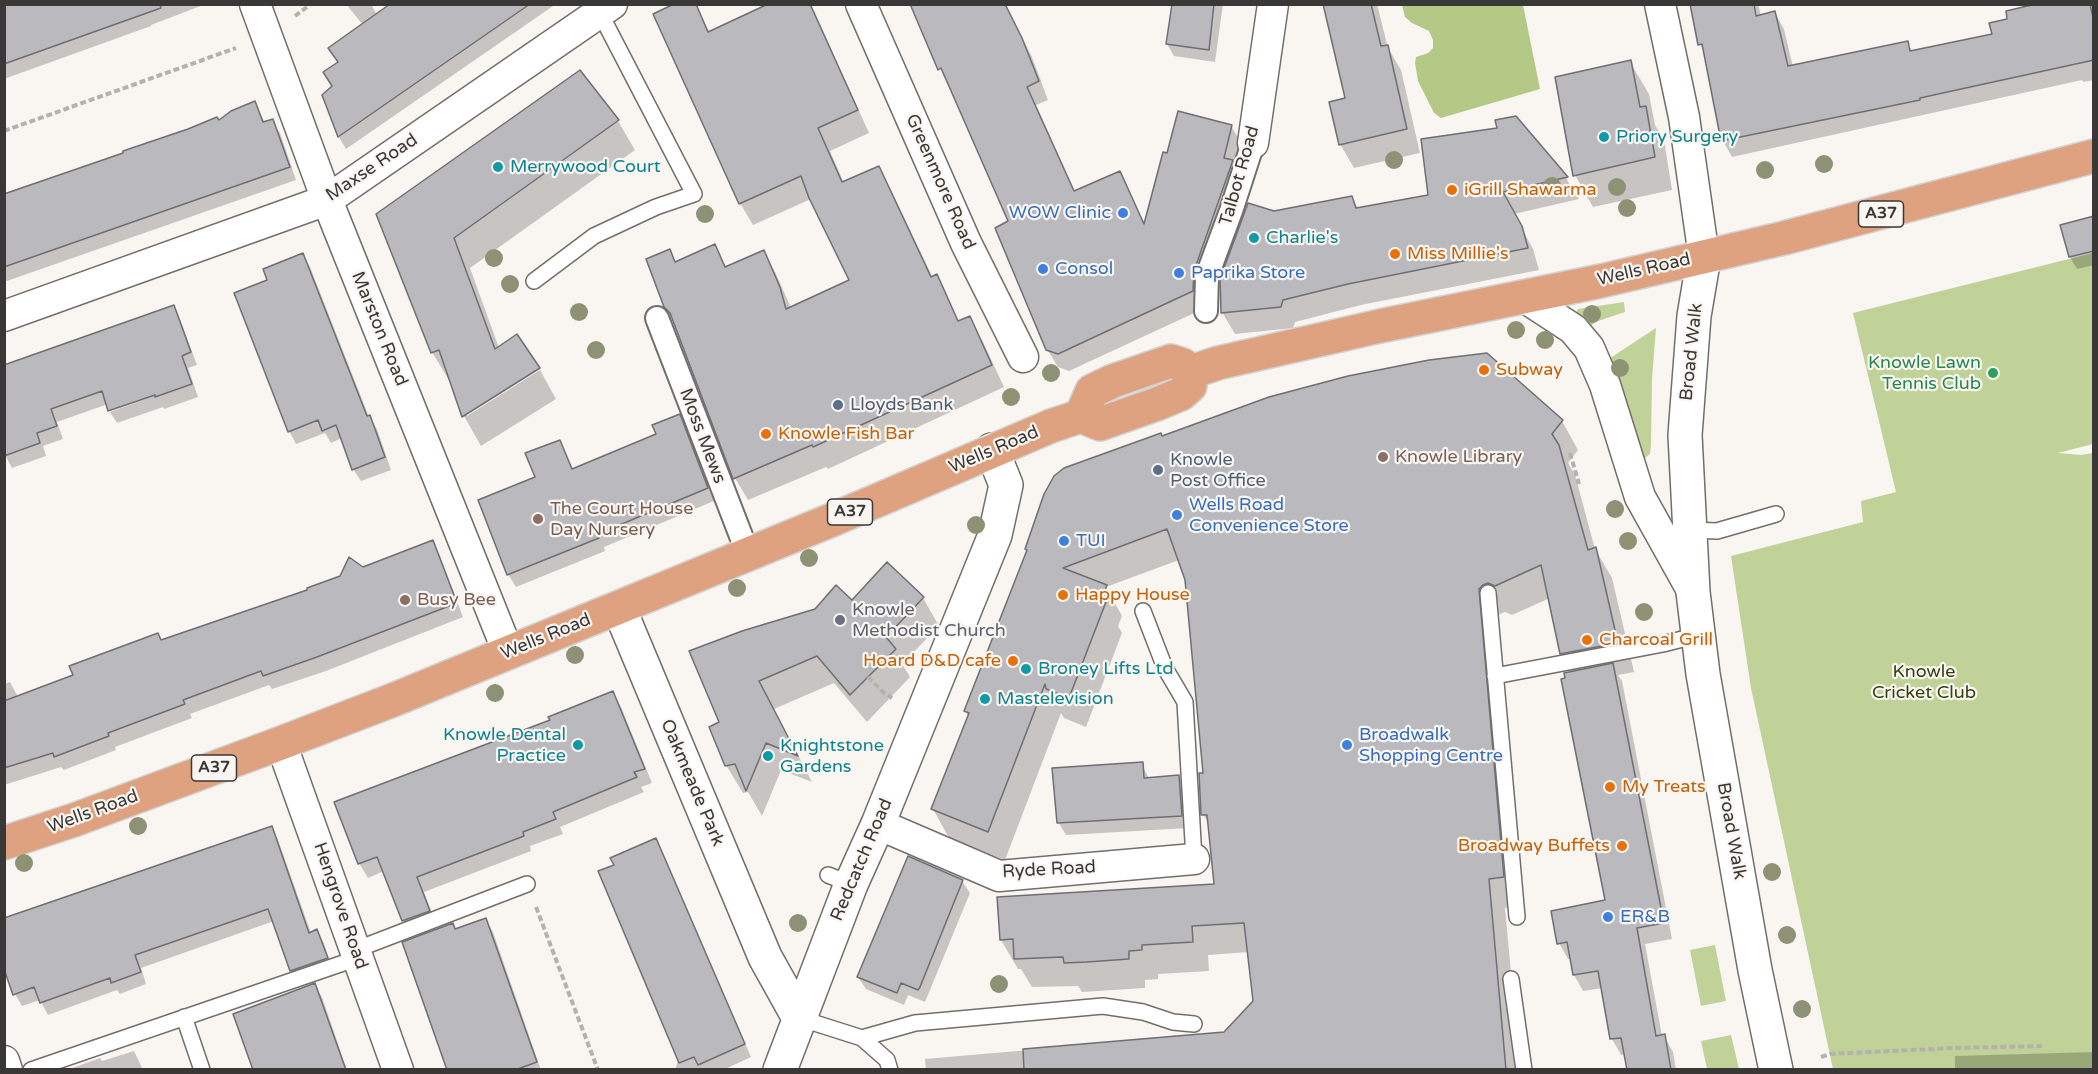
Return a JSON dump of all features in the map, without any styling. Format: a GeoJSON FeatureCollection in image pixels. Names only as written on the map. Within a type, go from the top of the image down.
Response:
{"type":"FeatureCollection","features":[{"type":"Feature","properties":{"kind":"highway","name":"Wells Road"},"geometry":{"type":"LineString","coordinates":[[4,843],[74,820],[281,743],[619,608],[1051,426],[1081,416],[1100,424],[1157,404],[1181,394],[1190,386],[1191,372],[1218,363],[1704,256],[1880,214],[2094,156]]}},
{"type":"Feature","properties":{"kind":"main road","name":"Broad Walk"},"geometry":{"type":"LineString","coordinates":[[1704,256],[1693,326],[1685,435],[1688,530],[1693,592],[1698,635],[1755,970],[1776,1070]]}},
{"type":"Feature","properties":{"kind":"main road","name":"Redcatch Road"},"geometry":{"type":"LineString","coordinates":[[780,1070],[827,946],[840,880],[878,824],[995,535],[1006,485],[992,450]]}},
{"type":"Feature","properties":{"kind":"main road","name":"Oakmeade Park"},"geometry":{"type":"LineString","coordinates":[[619,608],[765,957],[799,1018]]}},
{"type":"Feature","properties":{"kind":"main road"},"geometry":{"type":"LineString","coordinates":[[765,957],[795,968],[827,946]]}},
{"type":"Feature","properties":{"kind":"street","name":"Marston Road"},"geometry":{"type":"LineString","coordinates":[[255,4],[327,200],[508,652]]}},
{"type":"Feature","properties":{"kind":"street","name":"Greenmore Road"},"geometry":{"type":"LineString","coordinates":[[861,4],[966,243],[1023,357]]}},
{"type":"Feature","properties":{"kind":"street","name":"Talbot Road"},"geometry":{"type":"LineString","coordinates":[[1206,310],[1207,276],[1253,142],[1273,4]]}},
{"type":"Feature","properties":{"kind":"street"},"geometry":{"type":"LineString","coordinates":[[1660,4],[1684,117],[1704,256]]}},
{"type":"Feature","properties":{"kind":"street","name":"Maxse Road"},"geometry":{"type":"LineString","coordinates":[[4,316],[327,200],[606,9]]}},
{"type":"Feature","properties":{"kind":"street","name":"Broad Walk"},"geometry":{"type":"LineString","coordinates":[[1524,297],[1573,329],[1589,348],[1605,385],[1640,498],[1693,592]]}},
{"type":"Feature","properties":{"kind":"street","name":"Moss Mews"},"geometry":{"type":"LineString","coordinates":[[657,318],[748,554]]}},
{"type":"Feature","properties":{"kind":"street","name":"Hengrove Road"},"geometry":{"type":"LineString","coordinates":[[281,743],[398,1070]]}},
{"type":"Feature","properties":{"kind":"street","name":"Ryde Road"},"geometry":{"type":"LineString","coordinates":[[878,824],[999,876],[1194,859]]}},
{"type":"Feature","properties":{"kind":"street"},"geometry":{"type":"LineString","coordinates":[[5,1062],[7,1070]]}},
{"type":"Feature","properties":{"kind":"lane"},"geometry":{"type":"LineString","coordinates":[[534,281],[594,236],[656,207],[694,194],[606,9]]}},
{"type":"Feature","properties":{"kind":"lane"},"geometry":{"type":"LineString","coordinates":[[1688,530],[1717,531],[1776,514]]}},
{"type":"Feature","properties":{"kind":"lane"},"geometry":{"type":"LineString","coordinates":[[1488,593],[1517,917]]}},
{"type":"Feature","properties":{"kind":"lane"},"geometry":{"type":"LineString","coordinates":[[1143,611],[1165,668],[1185,702],[1194,859]]}},
{"type":"Feature","properties":{"kind":"lane"},"geometry":{"type":"LineString","coordinates":[[1495,676],[1663,644],[1698,635]]}},
{"type":"Feature","properties":{"kind":"lane"},"geometry":{"type":"LineString","coordinates":[[31,1070],[357,954],[527,884]]}},
{"type":"Feature","properties":{"kind":"lane"},"geometry":{"type":"LineString","coordinates":[[1511,979],[1524,1070]]}},
{"type":"Feature","properties":{"kind":"lane"},"geometry":{"type":"LineString","coordinates":[[862,1038],[915,1023],[1103,1006],[1143,1012],[1173,1022],[1194,1024]]}},
{"type":"Feature","properties":{"kind":"lane"},"geometry":{"type":"LineString","coordinates":[[184,1017],[202,1070]]}},
{"type":"Feature","properties":{"kind":"lane"},"geometry":{"type":"LineString","coordinates":[[799,1018],[862,1038],[887,1060],[890,1070]]}},
{"type":"Feature","properties":{"kind":"path"},"geometry":{"type":"LineString","coordinates":[[4,131],[267,37]]}},
{"type":"Feature","properties":{"kind":"path"},"geometry":{"type":"LineString","coordinates":[[1570,453],[1579,484]]}},
{"type":"Feature","properties":{"kind":"path"},"geometry":{"type":"LineString","coordinates":[[868,676],[884,693]]}},
{"type":"Feature","properties":{"kind":"path"},"geometry":{"type":"LineString","coordinates":[[527,884],[598,1070]]}},
{"type":"Feature","properties":{"kind":"path"},"geometry":{"type":"LineString","coordinates":[[1821,1057],[1830,1054],[2042,1046]]}},
{"type":"Feature","properties":{"kind":"green space"},"geometry":{"type":"Polygon","coordinates":[[[1402,5],[1523,5],[1540,89],[1441,118],[1434,113],[1418,81],[1415,63],[1416,57],[1428,53],[1433,48],[1433,40],[1429,31],[1405,17],[1402,5]]]}},
{"type":"Feature","properties":{"kind":"green space","name":"Knowle Cricket Club"},"geometry":{"type":"Polygon","coordinates":[[[2093,253],[2093,444],[2058,453],[2081,455],[2093,453],[2093,1069],[1833,1069],[1751,688],[1731,556],[1863,522],[1861,501],[1896,492],[1853,313],[2093,253]]]}},
{"type":"Feature","properties":{"kind":"green space"},"geometry":{"type":"Polygon","coordinates":[[[1624,302],[1625,312],[1598,321],[1585,329],[1574,316],[1578,309],[1624,302]]]}},
{"type":"Feature","properties":{"kind":"green space"},"geometry":{"type":"Polygon","coordinates":[[[1656,328],[1652,379],[1651,445],[1650,454],[1645,458],[1638,456],[1607,360],[1656,328]]]}},
{"type":"Feature","properties":{"kind":"green space"},"geometry":{"type":"Polygon","coordinates":[[[1715,945],[1726,1001],[1701,1006],[1690,950],[1715,945]]]}},
{"type":"Feature","properties":{"kind":"green space"},"geometry":{"type":"Polygon","coordinates":[[[1731,1035],[1739,1069],[1707,1069],[1701,1041],[1731,1035]]]}},
{"type":"Feature","properties":{"kind":"building"},"geometry":{"type":"Polygon","coordinates":[[[4,4],[160,4],[161,8],[4,64],[4,4]]]}},
{"type":"Feature","properties":{"kind":"building"},"geometry":{"type":"Polygon","coordinates":[[[390,4],[530,4],[338,137],[322,95],[332,86],[323,72],[338,62],[328,48],[390,4]]]}},
{"type":"Feature","properties":{"kind":"building"},"geometry":{"type":"Polygon","coordinates":[[[674,4],[696,4],[708,32],[768,4],[810,4],[858,110],[818,128],[842,182],[879,166],[931,277],[937,274],[958,321],[970,316],[992,365],[813,447],[812,445],[733,479],[670,313],[664,307],[646,259],[670,249],[675,262],[715,244],[725,267],[764,250],[780,287],[786,309],[849,280],[809,198],[801,176],[739,204],[653,14],[674,4]]]}},
{"type":"Feature","properties":{"kind":"building"},"geometry":{"type":"Polygon","coordinates":[[[910,4],[1005,4],[1022,38],[1039,81],[1027,87],[1074,191],[1120,171],[1144,224],[1163,152],[1167,153],[1178,111],[1232,125],[1224,158],[1233,160],[1194,271],[1193,291],[1058,354],[1046,350],[995,228],[1008,221],[941,68],[938,70],[910,4]]]}},
{"type":"Feature","properties":{"kind":"building"},"geometry":{"type":"Polygon","coordinates":[[[1172,4],[1214,4],[1209,50],[1166,44],[1172,4]]]}},
{"type":"Feature","properties":{"kind":"building"},"geometry":{"type":"Polygon","coordinates":[[[1323,4],[1371,4],[1381,46],[1388,45],[1407,129],[1339,145],[1329,102],[1345,98],[1323,4]]]}},
{"type":"Feature","properties":{"kind":"building"},"geometry":{"type":"Polygon","coordinates":[[[1690,4],[1754,4],[1756,16],[1775,11],[1788,66],[1908,41],[1910,51],[1992,34],[1989,23],[2007,19],[2006,11],[2036,4],[2090,4],[2094,22],[2094,60],[1920,98],[1920,100],[1721,141],[1702,44],[1698,45],[1690,4]]]}},
{"type":"Feature","properties":{"kind":"building","name":"Priory Surgery"},"geometry":{"type":"Polygon","coordinates":[[[1631,60],[1640,107],[1646,106],[1655,157],[1573,176],[1555,77],[1631,60]]]}},
{"type":"Feature","properties":{"kind":"building","name":"Merrywood Court"},"geometry":{"type":"Polygon","coordinates":[[[580,70],[619,120],[454,238],[495,349],[517,334],[540,368],[462,417],[439,350],[431,353],[376,214],[580,70]]]}},
{"type":"Feature","properties":{"kind":"building"},"geometry":{"type":"Polygon","coordinates":[[[255,101],[263,122],[273,119],[290,167],[4,267],[4,194],[123,153],[123,151],[217,117],[219,120],[231,111],[255,101]]]}},
{"type":"Feature","properties":{"kind":"building"},"geometry":{"type":"Polygon","coordinates":[[[1516,116],[1568,177],[1503,192],[1522,226],[1528,248],[1348,284],[1283,300],[1281,307],[1221,313],[1220,279],[1248,203],[1274,211],[1352,196],[1356,208],[1428,195],[1421,139],[1497,128],[1495,120],[1516,116]]]}},
{"type":"Feature","properties":{"kind":"building"},"geometry":{"type":"Polygon","coordinates":[[[2094,216],[2094,251],[2069,257],[2060,225],[2094,216]]]}},
{"type":"Feature","properties":{"kind":"building"},"geometry":{"type":"Polygon","coordinates":[[[303,253],[385,457],[352,470],[336,425],[322,431],[318,420],[288,432],[234,293],[267,280],[263,269],[303,253]]]}},
{"type":"Feature","properties":{"kind":"building"},"geometry":{"type":"Polygon","coordinates":[[[174,305],[191,352],[182,356],[192,384],[108,411],[102,391],[51,409],[57,426],[37,433],[40,443],[4,456],[4,365],[174,305]]]}},
{"type":"Feature","properties":{"kind":"building","name":"Broadwalk Shopping Centre"},"geometry":{"type":"Polygon","coordinates":[[[1487,353],[1563,420],[1552,434],[1559,445],[1588,550],[1596,547],[1618,643],[1560,654],[1541,565],[1495,586],[1488,583],[1479,589],[1504,877],[1489,879],[1506,1070],[1024,1070],[1023,1049],[1224,1032],[1253,1001],[1244,923],[1192,926],[1193,942],[1142,945],[1142,950],[1129,951],[1129,959],[1087,962],[1064,963],[1063,957],[1014,959],[1013,939],[1000,940],[997,897],[1214,884],[1207,815],[1201,815],[1199,773],[1203,773],[1185,580],[1167,529],[1063,568],[1107,585],[1101,600],[1106,602],[1069,698],[1046,689],[1045,684],[988,832],[931,809],[969,713],[964,711],[1027,550],[1025,549],[1044,494],[1054,476],[1064,468],[1161,433],[1162,436],[1269,397],[1348,376],[1429,360],[1487,353]]]}},
{"type":"Feature","properties":{"kind":"building"},"geometry":{"type":"Polygon","coordinates":[[[680,414],[708,488],[598,534],[599,538],[507,575],[478,500],[535,477],[525,453],[560,440],[572,469],[656,434],[652,425],[680,414]]]}},
{"type":"Feature","properties":{"kind":"building"},"geometry":{"type":"Polygon","coordinates":[[[433,540],[457,603],[317,657],[263,676],[261,671],[183,700],[185,704],[108,733],[109,736],[54,757],[53,753],[4,768],[4,701],[73,675],[69,666],[158,633],[161,640],[307,590],[307,588],[340,576],[349,557],[363,567],[433,540]]]}},
{"type":"Feature","properties":{"kind":"building"},"geometry":{"type":"Polygon","coordinates":[[[887,562],[924,597],[886,637],[896,649],[850,695],[817,656],[759,681],[798,756],[766,743],[746,791],[735,764],[725,766],[709,727],[719,722],[689,651],[742,631],[815,609],[836,585],[852,600],[887,562]]]}},
{"type":"Feature","properties":{"kind":"building"},"geometry":{"type":"Polygon","coordinates":[[[1613,663],[1664,923],[1637,928],[1656,1036],[1665,1034],[1671,1070],[1627,1070],[1621,1038],[1610,1039],[1598,971],[1573,975],[1567,942],[1557,944],[1551,911],[1605,900],[1561,679],[1565,678],[1564,673],[1613,663]]]}},
{"type":"Feature","properties":{"kind":"building"},"geometry":{"type":"Polygon","coordinates":[[[613,691],[645,769],[634,772],[637,777],[553,812],[556,819],[523,832],[524,836],[417,877],[430,911],[402,921],[377,857],[358,864],[334,802],[550,720],[548,717],[613,691]]]}},
{"type":"Feature","properties":{"kind":"building"},"geometry":{"type":"Polygon","coordinates":[[[1143,762],[1144,778],[1179,775],[1182,816],[1057,823],[1052,768],[1143,762]]]}},
{"type":"Feature","properties":{"kind":"building"},"geometry":{"type":"Polygon","coordinates":[[[272,826],[309,933],[317,929],[328,958],[290,971],[268,909],[135,955],[141,972],[111,983],[110,978],[40,1003],[34,987],[13,995],[4,969],[4,918],[272,826]]]}},
{"type":"Feature","properties":{"kind":"building"},"geometry":{"type":"Polygon","coordinates":[[[656,838],[745,1044],[698,1065],[694,1057],[679,1063],[598,871],[614,865],[610,858],[656,838]]]}},
{"type":"Feature","properties":{"kind":"building"},"geometry":{"type":"Polygon","coordinates":[[[908,856],[963,880],[920,987],[918,990],[901,983],[897,993],[857,977],[908,856]]]}},
{"type":"Feature","properties":{"kind":"building"},"geometry":{"type":"Polygon","coordinates":[[[486,918],[537,1062],[515,1070],[447,1070],[402,942],[453,923],[455,929],[486,918]]]}},
{"type":"Feature","properties":{"kind":"building"},"geometry":{"type":"Polygon","coordinates":[[[315,983],[346,1070],[253,1070],[233,1014],[315,983]]]}},
{"type":"Feature","properties":{"kind":"place","name":"Priory Surgery"},"geometry":{"type":"Point","coordinates":[1604,137]}},
{"type":"Feature","properties":{"kind":"place","name":"Merrywood Court"},"geometry":{"type":"Point","coordinates":[498,167]}},
{"type":"Feature","properties":{"kind":"place","name":"iGrill Shawarma"},"geometry":{"type":"Point","coordinates":[1452,190]}},
{"type":"Feature","properties":{"kind":"place","name":"WOW Clinic"},"geometry":{"type":"Point","coordinates":[1123,213]}},
{"type":"Feature","properties":{"kind":"place","name":"Charlie's"},"geometry":{"type":"Point","coordinates":[1254,238]}},
{"type":"Feature","properties":{"kind":"place","name":"Miss Millie's"},"geometry":{"type":"Point","coordinates":[1395,254]}},
{"type":"Feature","properties":{"kind":"place","name":"Consol"},"geometry":{"type":"Point","coordinates":[1043,269]}},
{"type":"Feature","properties":{"kind":"place","name":"Paprika Store"},"geometry":{"type":"Point","coordinates":[1179,273]}},
{"type":"Feature","properties":{"kind":"place","name":"Subway"},"geometry":{"type":"Point","coordinates":[1484,370]}},
{"type":"Feature","properties":{"kind":"place","name":"Knowle Lawn Tennis Club"},"geometry":{"type":"Point","coordinates":[1993,373]}},
{"type":"Feature","properties":{"kind":"place","name":"Lloyds Bank"},"geometry":{"type":"Point","coordinates":[838,405]}},
{"type":"Feature","properties":{"kind":"place","name":"Knowle Fish Bar"},"geometry":{"type":"Point","coordinates":[766,434]}},
{"type":"Feature","properties":{"kind":"place","name":"Knowle Library"},"geometry":{"type":"Point","coordinates":[1383,457]}},
{"type":"Feature","properties":{"kind":"place","name":"Knowle Post Office"},"geometry":{"type":"Point","coordinates":[1158,470]}},
{"type":"Feature","properties":{"kind":"place","name":"Wells Road Convenience Store"},"geometry":{"type":"Point","coordinates":[1177,515]}},
{"type":"Feature","properties":{"kind":"place","name":"The Court House Day Nursery"},"geometry":{"type":"Point","coordinates":[538,519]}},
{"type":"Feature","properties":{"kind":"place","name":"TUI"},"geometry":{"type":"Point","coordinates":[1064,541]}},
{"type":"Feature","properties":{"kind":"place","name":"Happy House"},"geometry":{"type":"Point","coordinates":[1063,595]}},
{"type":"Feature","properties":{"kind":"place","name":"Busy Bee"},"geometry":{"type":"Point","coordinates":[405,600]}},
{"type":"Feature","properties":{"kind":"place","name":"Knowle Methodist Church"},"geometry":{"type":"Point","coordinates":[840,620]}},
{"type":"Feature","properties":{"kind":"place","name":"Charcoal Grill"},"geometry":{"type":"Point","coordinates":[1587,640]}},
{"type":"Feature","properties":{"kind":"place","name":"Hoard D&D cafe"},"geometry":{"type":"Point","coordinates":[1013,661]}},
{"type":"Feature","properties":{"kind":"place","name":"Broney Lifts Ltd"},"geometry":{"type":"Point","coordinates":[1026,669]}},
{"type":"Feature","properties":{"kind":"place","name":"Mastelevision"},"geometry":{"type":"Point","coordinates":[985,699]}},
{"type":"Feature","properties":{"kind":"place","name":"Knowle Dental Practice"},"geometry":{"type":"Point","coordinates":[578,745]}},
{"type":"Feature","properties":{"kind":"place","name":"Broadwalk Shopping Centre"},"geometry":{"type":"Point","coordinates":[1347,745]}},
{"type":"Feature","properties":{"kind":"place","name":"Knightstone Gardens"},"geometry":{"type":"Point","coordinates":[768,756]}},
{"type":"Feature","properties":{"kind":"place","name":"My Treats"},"geometry":{"type":"Point","coordinates":[1610,787]}},
{"type":"Feature","properties":{"kind":"place","name":"Broadway Buffets"},"geometry":{"type":"Point","coordinates":[1622,846]}},
{"type":"Feature","properties":{"kind":"place","name":"ER&B"},"geometry":{"type":"Point","coordinates":[1608,917]}}]}
